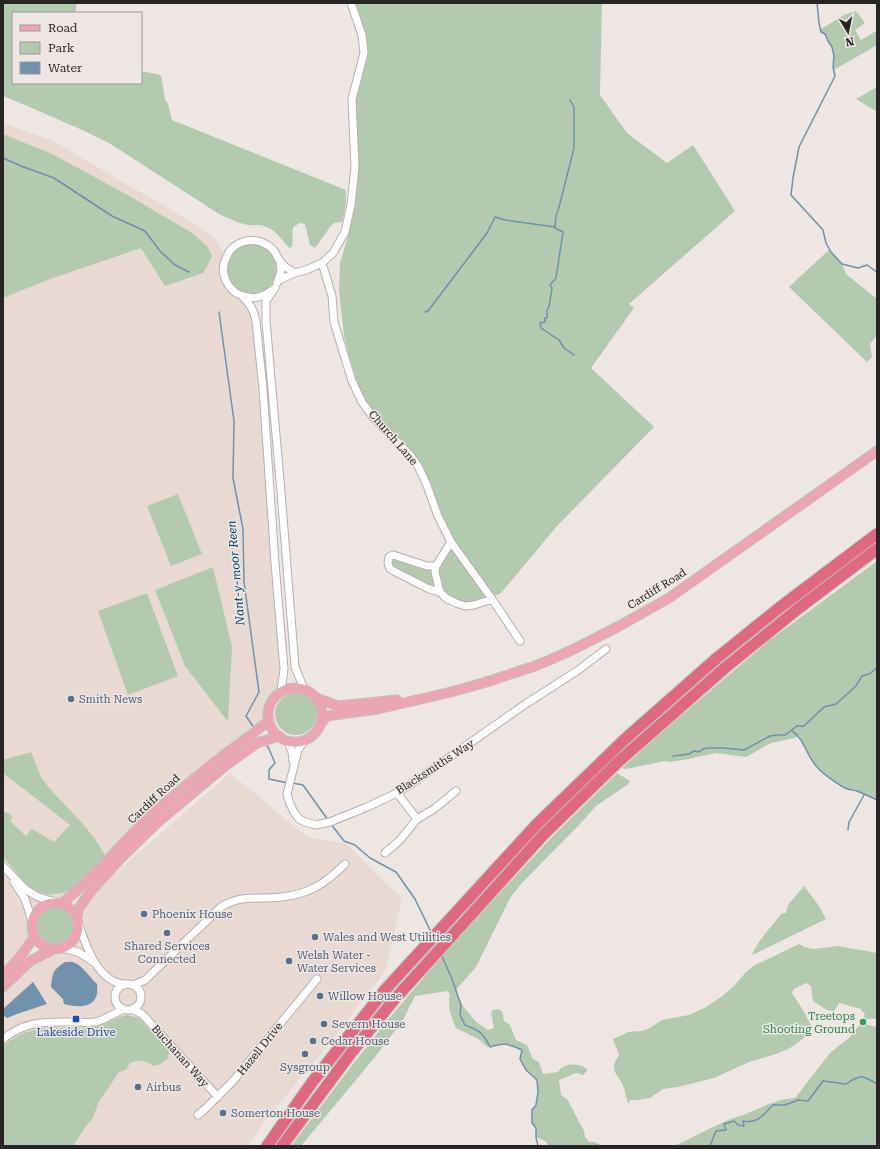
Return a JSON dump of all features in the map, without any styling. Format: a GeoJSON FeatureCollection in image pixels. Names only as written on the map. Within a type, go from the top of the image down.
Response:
{"type":"FeatureCollection","features":[{"type":"Feature","properties":{"kind":"highway"},"geometry":{"type":"LineString","coordinates":[[267,1146],[313,1081],[384,991],[536,825],[606,757],[677,692],[797,594],[877,534]]}},
{"type":"Feature","properties":{"kind":"highway"},"geometry":{"type":"LineString","coordinates":[[282,1146],[351,1053],[393,1002],[544,834],[616,764],[742,653],[877,549]]}},
{"type":"Feature","properties":{"kind":"main road","name":"Cardiff Road"},"geometry":{"type":"LineString","coordinates":[[321,723],[327,716],[378,709],[483,683],[552,659],[576,648],[669,598],[877,451]]}},
{"type":"Feature","properties":{"kind":"main road"},"geometry":{"type":"LineString","coordinates":[[292,688],[304,689],[311,692],[321,705],[321,723],[317,731],[311,737],[296,742],[288,741],[279,736],[272,729],[268,711],[271,702],[281,691],[292,688]]}},
{"type":"Feature","properties":{"kind":"main road","name":"Cardiff Road"},"geometry":{"type":"LineString","coordinates":[[316,698],[338,706],[425,698]]}},
{"type":"Feature","properties":{"kind":"main road","name":"Cardiff Road"},"geometry":{"type":"LineString","coordinates":[[32,920],[37,910],[44,905],[50,902],[59,903],[77,891],[156,811],[196,777],[234,747],[255,733],[269,720]]}},
{"type":"Feature","properties":{"kind":"main road","name":"Cardiff Road"},"geometry":{"type":"LineString","coordinates":[[3,987],[30,961],[67,946],[73,940],[77,933],[79,908],[91,891],[121,858],[158,822],[225,766],[257,743],[279,736]]}},
{"type":"Feature","properties":{"kind":"main road"},"geometry":{"type":"LineString","coordinates":[[59,903],[72,910],[78,920]]}},
{"type":"Feature","properties":{"kind":"main road"},"geometry":{"type":"LineString","coordinates":[[32,920],[32,931],[34,937],[40,944],[46,948],[58,949]]}},
{"type":"Feature","properties":{"kind":"main road"},"geometry":{"type":"LineString","coordinates":[[3,976],[21,956],[34,937]]}},
{"type":"Feature","properties":{"kind":"street"},"geometry":{"type":"LineString","coordinates":[[279,280],[322,263],[334,253],[345,232],[351,205],[354,168],[352,99],[364,53],[362,35],[351,3]]}},
{"type":"Feature","properties":{"kind":"street"},"geometry":{"type":"LineString","coordinates":[[281,691],[284,669],[263,388],[256,320],[254,311],[250,304],[230,288],[225,279],[223,267],[226,257],[231,249],[239,243],[249,240],[259,241],[269,245],[276,252],[280,262],[281,271],[279,280],[266,301],[266,321],[295,667],[304,689]]}},
{"type":"Feature","properties":{"kind":"street"},"geometry":{"type":"LineString","coordinates":[[280,262],[295,273]]}},
{"type":"Feature","properties":{"kind":"street","name":"Church Lane"},"geometry":{"type":"LineString","coordinates":[[322,263],[332,296],[334,322],[352,382],[362,402],[373,417],[411,456],[418,466],[438,516],[451,542],[520,641]]}},
{"type":"Feature","properties":{"kind":"street"},"geometry":{"type":"LineString","coordinates":[[243,297],[260,297],[274,288]]}},
{"type":"Feature","properties":{"kind":"street"},"geometry":{"type":"LineString","coordinates":[[440,592],[435,572],[436,566],[451,542]]}},
{"type":"Feature","properties":{"kind":"street"},"geometry":{"type":"LineString","coordinates":[[436,566],[427,566],[393,555],[389,557],[388,563],[390,569],[429,589],[440,592],[446,598],[456,603],[465,606],[474,605],[492,599]]}},
{"type":"Feature","properties":{"kind":"street","name":"Blacksmiths Way"},"geometry":{"type":"LineString","coordinates":[[304,740],[298,750],[287,794],[290,804],[299,819],[316,825],[367,807],[397,793],[471,743],[532,699],[577,671],[606,649]]}},
{"type":"Feature","properties":{"kind":"street","name":"Blacksmiths Way"},"geometry":{"type":"LineString","coordinates":[[288,741],[292,752],[294,765]]}},
{"type":"Feature","properties":{"kind":"street"},"geometry":{"type":"LineString","coordinates":[[385,853],[417,819],[434,810],[456,791]]}},
{"type":"Feature","properties":{"kind":"street"},"geometry":{"type":"LineString","coordinates":[[397,793],[417,819]]}},
{"type":"Feature","properties":{"kind":"street"},"geometry":{"type":"LineString","coordinates":[[142,1014],[140,1008],[140,991],[145,980],[221,907],[230,901],[242,898],[280,898],[304,892],[327,881],[345,864]]}},
{"type":"Feature","properties":{"kind":"street"},"geometry":{"type":"LineString","coordinates":[[5,868],[25,889],[38,897],[59,903]]}},
{"type":"Feature","properties":{"kind":"street"},"geometry":{"type":"LineString","coordinates":[[5,868],[25,899],[32,920]]}},
{"type":"Feature","properties":{"kind":"street"},"geometry":{"type":"LineString","coordinates":[[78,920],[85,942],[96,964],[111,981],[117,992]]}},
{"type":"Feature","properties":{"kind":"street"},"geometry":{"type":"LineString","coordinates":[[58,949],[78,952],[96,964]]}},
{"type":"Feature","properties":{"kind":"street","name":"Hazell Drive"},"geometry":{"type":"LineString","coordinates":[[198,1115],[218,1098],[233,1081],[317,979]]}},
{"type":"Feature","properties":{"kind":"street"},"geometry":{"type":"LineString","coordinates":[[3,1039],[17,1029],[34,1023],[50,1021],[96,1022],[124,1009],[120,1006],[116,999],[117,992],[122,986],[145,980]]}},
{"type":"Feature","properties":{"kind":"street"},"geometry":{"type":"LineString","coordinates":[[111,981],[118,984],[137,987],[140,991]]}},
{"type":"Feature","properties":{"kind":"street"},"geometry":{"type":"LineString","coordinates":[[132,1009],[136,1007],[141,1000]]}},
{"type":"Feature","properties":{"kind":"street"},"geometry":{"type":"LineString","coordinates":[[107,1017],[117,1002]]}},
{"type":"Feature","properties":{"kind":"street","name":"Buchanan Way"},"geometry":{"type":"LineString","coordinates":[[124,1009],[132,1009],[142,1014],[218,1098]]}},
{"type":"Feature","properties":{"kind":"shaded area"},"geometry":{"type":"Polygon","coordinates":[[[3,123],[53,141],[205,231],[215,239],[226,257],[225,279],[254,311],[281,634],[281,691],[271,702],[268,711],[269,720],[196,777],[62,903],[50,902],[37,910],[32,921],[32,931],[34,937],[3,976],[3,123]]]}},
{"type":"Feature","properties":{"kind":"shaded area"},"geometry":{"type":"Polygon","coordinates":[[[230,773],[307,837],[347,844],[383,881],[399,895],[402,900],[385,971],[333,1039],[264,1122],[248,1146],[3,1146],[3,997],[14,982],[33,964],[54,956],[62,955],[73,948],[85,932],[83,918],[85,907],[99,887],[230,773]]]}},
{"type":"Feature","properties":{"kind":"green space"},"geometry":{"type":"Polygon","coordinates":[[[3,3],[77,3],[75,12],[12,12],[12,84],[142,84],[142,71],[161,75],[165,100],[168,104],[172,120],[346,190],[346,204],[342,222],[334,223],[315,248],[310,245],[305,224],[300,223],[293,227],[292,247],[289,248],[278,235],[268,227],[244,224],[219,214],[109,143],[3,96],[3,3]]]}},
{"type":"Feature","properties":{"kind":"green space"},"geometry":{"type":"Polygon","coordinates":[[[351,3],[602,3],[600,95],[627,133],[667,163],[693,145],[735,211],[629,304],[634,308],[591,368],[654,427],[557,526],[501,593],[497,595],[493,594],[482,580],[450,534],[421,464],[412,453],[388,430],[366,404],[358,385],[344,336],[339,290],[340,263],[349,233],[355,167],[352,99],[364,53],[351,3]]]}},
{"type":"Feature","properties":{"kind":"green space"},"geometry":{"type":"Polygon","coordinates":[[[856,11],[865,23],[855,30],[861,40],[876,31],[877,45],[834,70],[832,47],[825,35],[821,32],[821,29],[844,15],[856,11]]]}},
{"type":"Feature","properties":{"kind":"green space"},"geometry":{"type":"Polygon","coordinates":[[[877,87],[877,112],[856,99],[877,87]]]}},
{"type":"Feature","properties":{"kind":"green space"},"geometry":{"type":"Polygon","coordinates":[[[3,134],[52,154],[126,194],[192,233],[207,246],[212,256],[203,273],[165,286],[141,248],[50,279],[3,298],[3,134]]]}},
{"type":"Feature","properties":{"kind":"green space"},"geometry":{"type":"Polygon","coordinates":[[[252,244],[261,246],[272,255],[277,269],[275,278],[266,289],[252,294],[243,292],[232,283],[227,269],[229,260],[238,249],[252,244]]]}},
{"type":"Feature","properties":{"kind":"green space"},"geometry":{"type":"Polygon","coordinates":[[[830,249],[842,264],[846,274],[877,299],[877,335],[870,344],[872,357],[867,362],[789,287],[830,249]]]}},
{"type":"Feature","properties":{"kind":"green space"},"geometry":{"type":"Polygon","coordinates":[[[178,494],[202,554],[171,566],[147,506],[178,494]]]}},
{"type":"Feature","properties":{"kind":"green space"},"geometry":{"type":"Polygon","coordinates":[[[450,546],[486,599],[468,604],[448,597],[439,585],[438,565],[450,546]]]}},
{"type":"Feature","properties":{"kind":"green space"},"geometry":{"type":"Polygon","coordinates":[[[393,558],[418,568],[431,569],[434,586],[432,588],[392,568],[390,561],[393,558]]]}},
{"type":"Feature","properties":{"kind":"green space"},"geometry":{"type":"Polygon","coordinates":[[[877,561],[877,800],[857,791],[845,788],[817,768],[802,744],[799,735],[795,738],[771,743],[746,757],[716,753],[684,760],[669,762],[665,761],[626,769],[622,768],[671,724],[770,640],[877,561]]]}},
{"type":"Feature","properties":{"kind":"green space"},"geometry":{"type":"Polygon","coordinates":[[[213,567],[232,647],[228,722],[185,666],[155,590],[213,567]]]}},
{"type":"Feature","properties":{"kind":"green space"},"geometry":{"type":"Polygon","coordinates":[[[147,593],[178,676],[128,695],[98,611],[147,593]]]}},
{"type":"Feature","properties":{"kind":"green space"},"geometry":{"type":"Polygon","coordinates":[[[292,693],[300,693],[308,696],[314,702],[317,714],[314,726],[308,732],[300,735],[292,735],[284,732],[278,726],[275,718],[275,710],[278,702],[284,696],[292,693]]]}},
{"type":"Feature","properties":{"kind":"green space"},"geometry":{"type":"Polygon","coordinates":[[[31,752],[43,780],[84,825],[105,855],[72,888],[58,894],[43,894],[34,890],[3,857],[3,813],[6,812],[13,817],[10,821],[26,836],[32,829],[54,842],[70,825],[3,773],[3,760],[31,752]]]}},
{"type":"Feature","properties":{"kind":"green space"},"geometry":{"type":"Polygon","coordinates":[[[617,773],[630,781],[627,785],[596,806],[521,884],[510,898],[476,967],[456,990],[462,1005],[476,1022],[488,1030],[494,1028],[491,1012],[498,1009],[502,1011],[504,1021],[510,1025],[516,1040],[527,1045],[533,1059],[539,1062],[543,1074],[558,1072],[562,1067],[569,1065],[578,1065],[586,1068],[587,1071],[583,1075],[576,1073],[559,1080],[561,1095],[567,1099],[584,1131],[585,1137],[589,1142],[595,1142],[602,1146],[549,1146],[545,1141],[536,1137],[536,1128],[532,1123],[532,1110],[536,1105],[538,1092],[537,1080],[526,1070],[520,1059],[522,1050],[504,1044],[487,1047],[480,1040],[456,1028],[449,1007],[450,994],[447,991],[415,996],[403,1020],[375,1057],[301,1146],[291,1146],[382,1027],[447,950],[550,839],[617,773]]]}},
{"type":"Feature","properties":{"kind":"green space"},"geometry":{"type":"Polygon","coordinates":[[[804,886],[819,906],[826,919],[752,955],[761,939],[782,913],[786,913],[788,905],[804,886]]]}},
{"type":"Feature","properties":{"kind":"green space"},"geometry":{"type":"Polygon","coordinates":[[[55,906],[68,912],[74,925],[68,938],[55,944],[42,938],[36,925],[42,912],[55,906]]]}},
{"type":"Feature","properties":{"kind":"green space"},"geometry":{"type":"Polygon","coordinates":[[[799,944],[804,947],[814,949],[838,946],[877,953],[877,1019],[863,1019],[865,1013],[862,1012],[861,1009],[839,1003],[834,1011],[827,1010],[813,1001],[811,986],[806,983],[794,989],[792,993],[811,1025],[803,1039],[790,1048],[749,1062],[714,1078],[678,1087],[663,1089],[650,1098],[630,1100],[629,1104],[621,1081],[614,1069],[614,1063],[619,1055],[613,1039],[628,1032],[642,1031],[650,1028],[662,1020],[689,1015],[706,1007],[734,986],[746,972],[755,965],[799,944]]]}},
{"type":"Feature","properties":{"kind":"green space"},"geometry":{"type":"Polygon","coordinates":[[[127,1015],[139,1018],[168,1050],[169,1056],[166,1061],[154,1066],[142,1061],[136,1061],[130,1063],[126,1070],[119,1072],[98,1103],[93,1118],[73,1146],[3,1146],[3,1046],[19,1035],[35,1030],[52,1028],[92,1028],[104,1025],[119,1017],[127,1015]]]}},
{"type":"Feature","properties":{"kind":"green space"},"geometry":{"type":"Polygon","coordinates":[[[861,1023],[877,1027],[877,1146],[674,1146],[711,1128],[766,1105],[777,1101],[795,1098],[831,1052],[849,1038],[861,1023]]]}},
{"type":"Feature","properties":{"kind":"water"},"geometry":{"type":"Polygon","coordinates":[[[65,962],[73,962],[84,969],[97,984],[97,995],[94,1001],[90,1004],[73,1006],[64,1004],[63,999],[51,987],[54,972],[65,962]]]}},
{"type":"Feature","properties":{"kind":"water"},"geometry":{"type":"Polygon","coordinates":[[[33,982],[47,1004],[7,1018],[3,1015],[3,1009],[33,982]]]}},
{"type":"Feature","properties":{"kind":"waterway"},"geometry":{"type":"LineString","coordinates":[[817,3],[821,32],[825,34],[832,47],[835,76],[799,147],[791,195],[823,230],[826,243],[831,252],[842,264],[858,268],[867,265],[877,272]]}},
{"type":"Feature","properties":{"kind":"waterway"},"geometry":{"type":"LineString","coordinates":[[570,100],[574,107],[574,148],[556,215],[555,228],[563,232],[556,278],[550,285],[552,288],[549,307],[547,310],[547,318],[545,318],[545,322],[540,323],[541,328],[559,340],[564,348],[574,355]]}},
{"type":"Feature","properties":{"kind":"waterway","name":"Nant-y-moor Reen"},"geometry":{"type":"LineString","coordinates":[[3,158],[54,178],[112,216],[145,231],[160,251],[175,265],[189,272]]}},
{"type":"Feature","properties":{"kind":"waterway"},"geometry":{"type":"LineString","coordinates":[[425,312],[428,311],[487,233],[495,217],[505,220],[555,227]]}},
{"type":"Feature","properties":{"kind":"waterway","name":"Nant-y-moor Reen"},"geometry":{"type":"LineString","coordinates":[[219,312],[234,421],[233,478],[243,529],[244,582],[259,692],[246,716],[255,729]]}},
{"type":"Feature","properties":{"kind":"waterway","name":"Nant-y-moor Reen"},"geometry":{"type":"LineString","coordinates":[[673,756],[689,754],[694,751],[699,752],[708,748],[744,750],[770,736],[785,735],[797,726],[804,726],[824,707],[836,704],[856,686],[862,676],[869,674],[877,668]]}},
{"type":"Feature","properties":{"kind":"waterway"},"geometry":{"type":"LineString","coordinates":[[792,731],[800,739],[814,764],[823,773],[845,788],[857,791],[877,800]]}},
{"type":"Feature","properties":{"kind":"waterway","name":"Nant-y-moor Reen"},"geometry":{"type":"LineString","coordinates":[[265,743],[275,763],[269,770],[269,779],[288,783]]}},
{"type":"Feature","properties":{"kind":"waterway","name":"Nant-y-moor Reen"},"geometry":{"type":"LineString","coordinates":[[292,783],[303,785],[328,820]]}},
{"type":"Feature","properties":{"kind":"waterway"},"geometry":{"type":"LineString","coordinates":[[848,830],[849,822],[864,795]]}},
{"type":"Feature","properties":{"kind":"waterway"},"geometry":{"type":"LineString","coordinates":[[331,824],[344,841],[355,845],[370,858],[396,872],[415,899],[431,932]]}},
{"type":"Feature","properties":{"kind":"waterway"},"geometry":{"type":"LineString","coordinates":[[441,954],[461,1005],[460,1015],[465,1025],[480,1033],[490,1047],[506,1044],[522,1050],[520,1059],[526,1070],[537,1080],[538,1092],[536,1105],[532,1110],[532,1123],[536,1128],[536,1137],[539,1146]]}},
{"type":"Feature","properties":{"kind":"waterway"},"geometry":{"type":"LineString","coordinates":[[710,1146],[716,1131],[726,1130],[724,1124],[734,1121],[738,1125],[744,1126],[743,1121],[748,1122],[760,1118],[773,1105],[785,1105],[798,1100],[808,1101],[823,1081],[846,1084],[858,1077],[865,1077],[877,1084]]}},
{"type":"Feature","properties":{"kind":"place","name":"Smith News"},"geometry":{"type":"Point","coordinates":[71,699]}},
{"type":"Feature","properties":{"kind":"place","name":"Phoenix House"},"geometry":{"type":"Point","coordinates":[144,914]}},
{"type":"Feature","properties":{"kind":"place","name":"Shared Services Connected"},"geometry":{"type":"Point","coordinates":[167,933]}},
{"type":"Feature","properties":{"kind":"place","name":"Wales and West Utilities"},"geometry":{"type":"Point","coordinates":[315,937]}},
{"type":"Feature","properties":{"kind":"place","name":"Welsh Water - Water Services"},"geometry":{"type":"Point","coordinates":[289,961]}},
{"type":"Feature","properties":{"kind":"place","name":"Willow House"},"geometry":{"type":"Point","coordinates":[320,996]}},
{"type":"Feature","properties":{"kind":"place","name":"Lakeside Drive"},"geometry":{"type":"Point","coordinates":[76,1019]}},
{"type":"Feature","properties":{"kind":"place","name":"Treetops Shooting Ground"},"geometry":{"type":"Point","coordinates":[863,1022]}},
{"type":"Feature","properties":{"kind":"place","name":"Severn House"},"geometry":{"type":"Point","coordinates":[324,1024]}},
{"type":"Feature","properties":{"kind":"place","name":"Cedar House"},"geometry":{"type":"Point","coordinates":[313,1041]}},
{"type":"Feature","properties":{"kind":"place","name":"Sysgroup"},"geometry":{"type":"Point","coordinates":[305,1054]}},
{"type":"Feature","properties":{"kind":"place","name":"Airbus"},"geometry":{"type":"Point","coordinates":[138,1087]}},
{"type":"Feature","properties":{"kind":"place","name":"Somerton House"},"geometry":{"type":"Point","coordinates":[223,1113]}}]}
